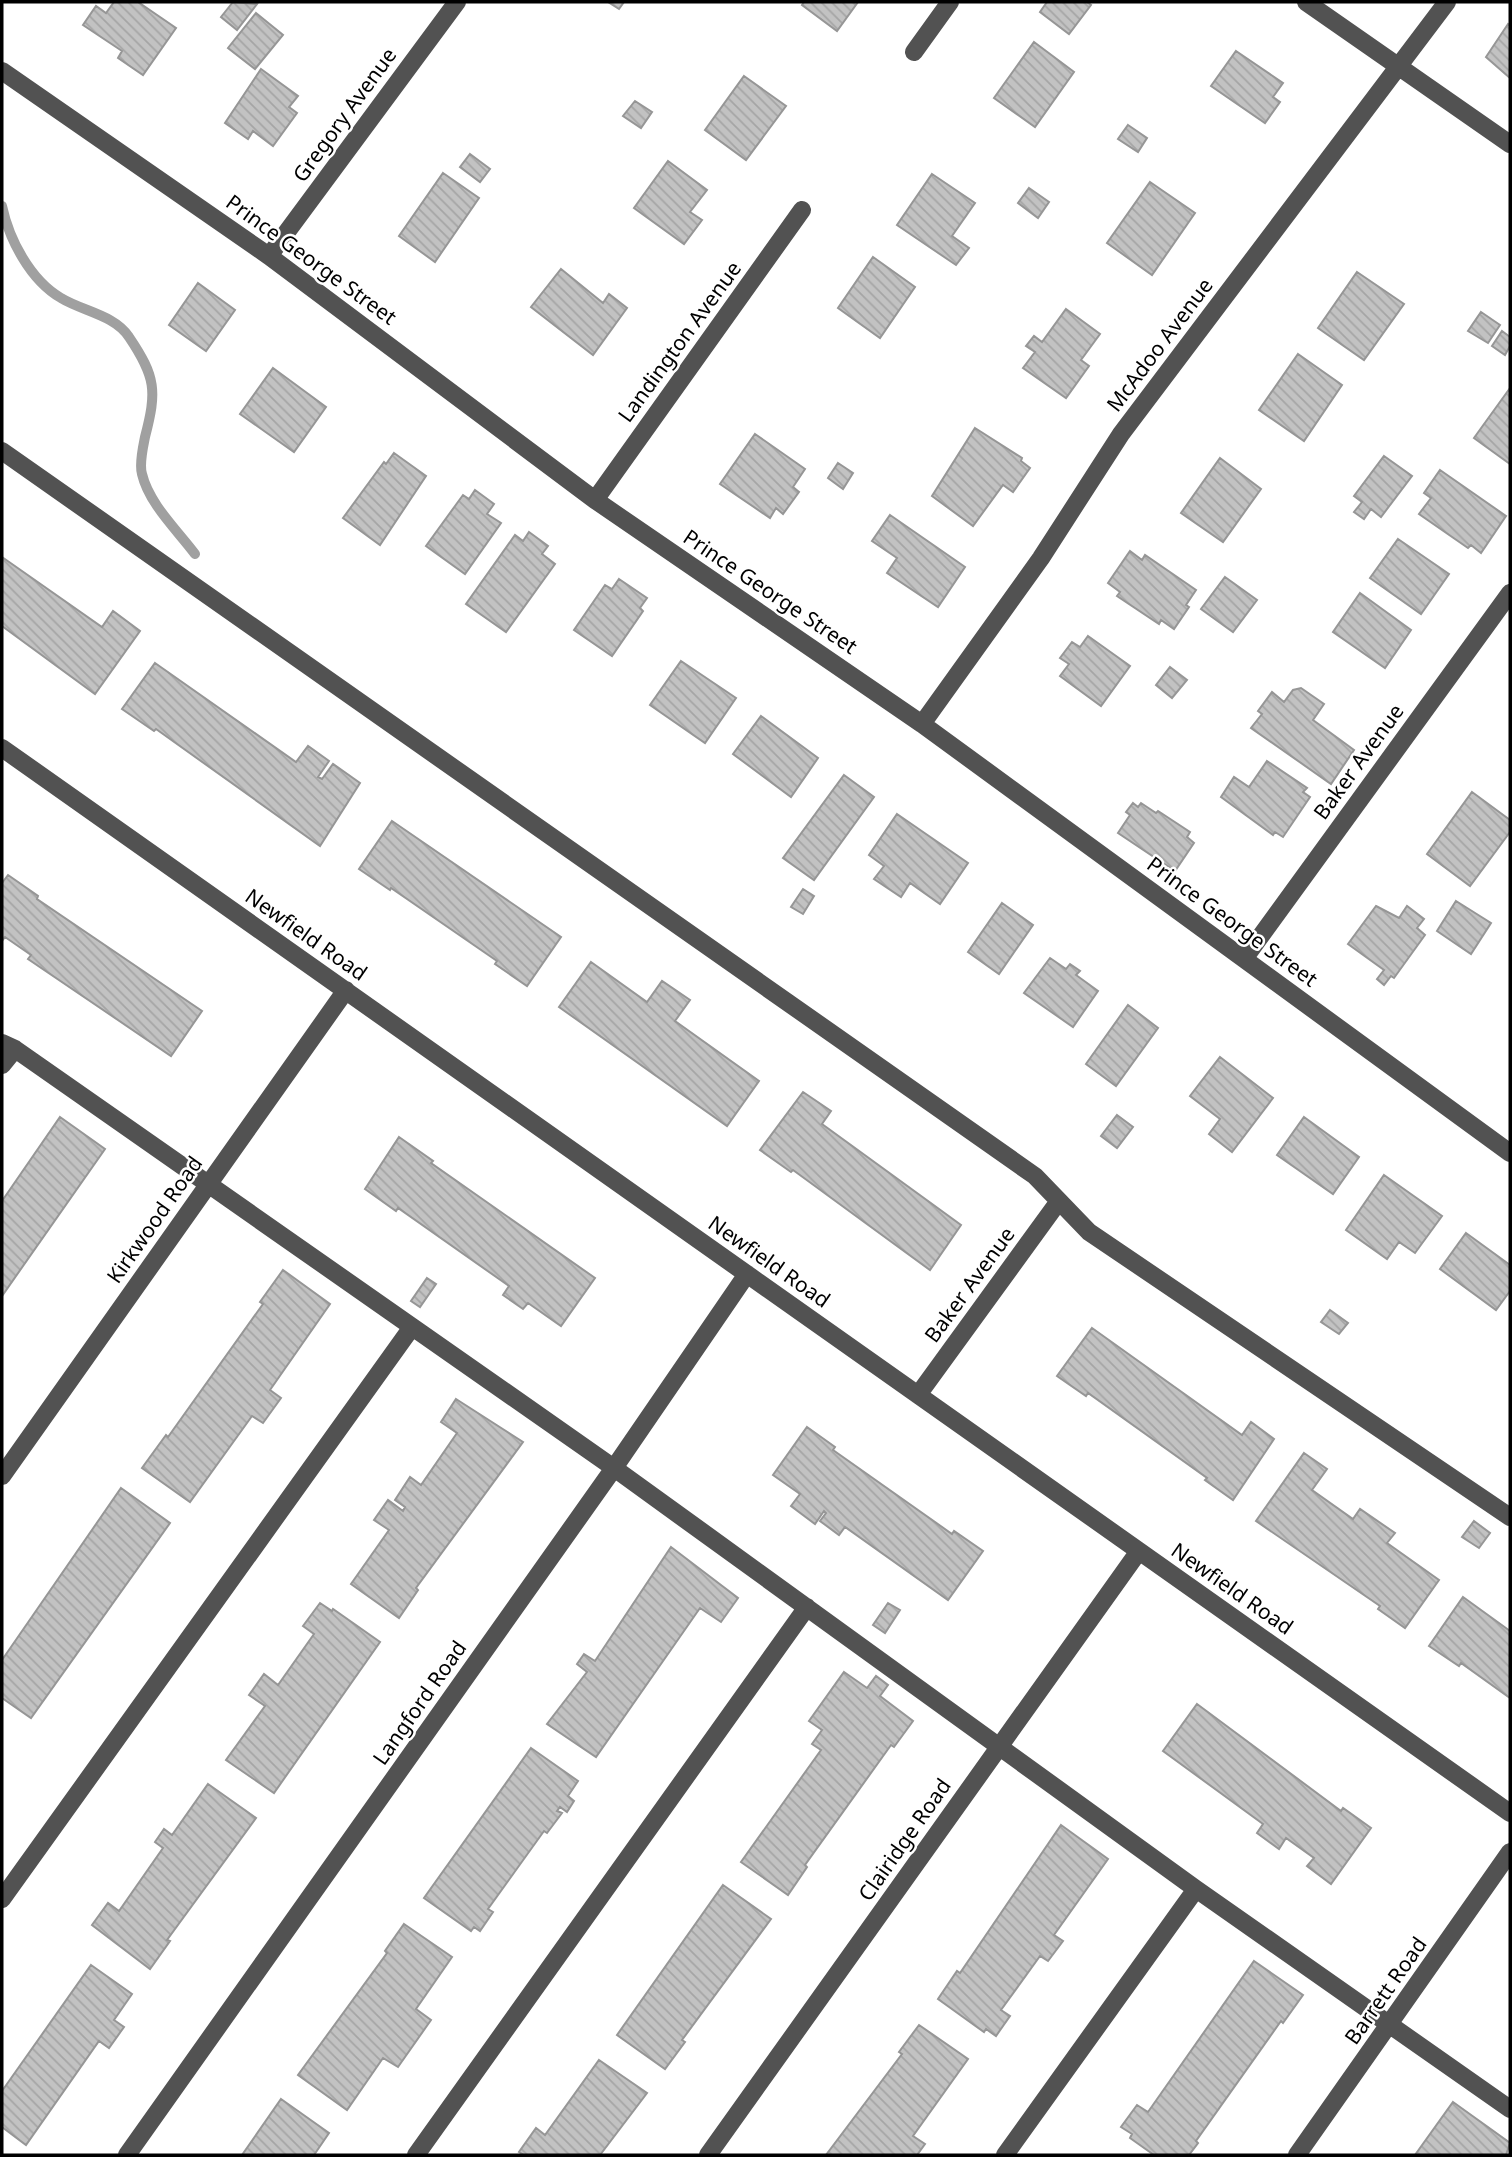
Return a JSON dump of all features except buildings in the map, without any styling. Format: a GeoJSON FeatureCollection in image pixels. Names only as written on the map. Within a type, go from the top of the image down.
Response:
{"type":"FeatureCollection","features":[{"type":"Feature","properties":{"kind":"street","name":"Gregory Avenue"},"geometry":{"type":"LineString","coordinates":[[269,256],[457,2]]}},
{"type":"Feature","properties":{"kind":"street"},"geometry":{"type":"LineString","coordinates":[[914,52],[950,2]]}},
{"type":"Feature","properties":{"kind":"street"},"geometry":{"type":"LineString","coordinates":[[1306,2],[1510,144]]}},
{"type":"Feature","properties":{"kind":"street","name":"McAdoo Avenue"},"geometry":{"type":"LineString","coordinates":[[922,724],[1041,558],[1129,423],[1401,67],[1447,2]]}},
{"type":"Feature","properties":{"kind":"street","name":"Prince George Street"},"geometry":{"type":"LineString","coordinates":[[2,71],[269,256],[595,500],[922,724],[1510,1153]]}},
{"type":"Feature","properties":{"kind":"street","name":"Landington Avenue"},"geometry":{"type":"LineString","coordinates":[[595,500],[802,210]]}},
{"type":"Feature","properties":{"kind":"street"},"geometry":{"type":"LineString","coordinates":[[2,451],[1035,1176],[1089,1232],[1510,1517]]}},
{"type":"Feature","properties":{"kind":"street","name":"Baker Avenue"},"geometry":{"type":"LineString","coordinates":[[1244,959],[1510,593]]}},
{"type":"Feature","properties":{"kind":"street","name":"Newfield Road"},"geometry":{"type":"LineString","coordinates":[[2,748],[1510,1813]]}},
{"type":"Feature","properties":{"kind":"street","name":"Kirkwood Road"},"geometry":{"type":"LineString","coordinates":[[2,1476],[346,990]]}},
{"type":"Feature","properties":{"kind":"street"},"geometry":{"type":"LineString","coordinates":[[2,1065],[8,1046],[209,1184],[614,1468],[1196,1889],[1510,2109]]}},
{"type":"Feature","properties":{"kind":"street","name":"Baker Avenue"},"geometry":{"type":"LineString","coordinates":[[919,1395],[1059,1201]]}},
{"type":"Feature","properties":{"kind":"street","name":"Langford Road"},"geometry":{"type":"LineString","coordinates":[[127,2155],[614,1468],[747,1274]]}},
{"type":"Feature","properties":{"kind":"street"},"geometry":{"type":"LineString","coordinates":[[2,1899],[412,1327]]}},
{"type":"Feature","properties":{"kind":"street","name":"Clairidge Road"},"geometry":{"type":"LineString","coordinates":[[708,2155],[1139,1551]]}},
{"type":"Feature","properties":{"kind":"street"},"geometry":{"type":"LineString","coordinates":[[416,2155],[807,1607]]}},
{"type":"Feature","properties":{"kind":"street","name":"Barrett Road"},"geometry":{"type":"LineString","coordinates":[[1297,2155],[1510,1852]]}},
{"type":"Feature","properties":{"kind":"street"},"geometry":{"type":"LineString","coordinates":[[1005,2155],[1196,1889]]}},
{"type":"Feature","properties":{"kind":"waterway"},"geometry":{"type":"LineString","coordinates":[[2,206],[22,258],[40,281],[69,303],[115,323],[129,337],[145,363],[152,385],[152,396],[142,456],[142,474],[157,506],[195,554]]}}]}
